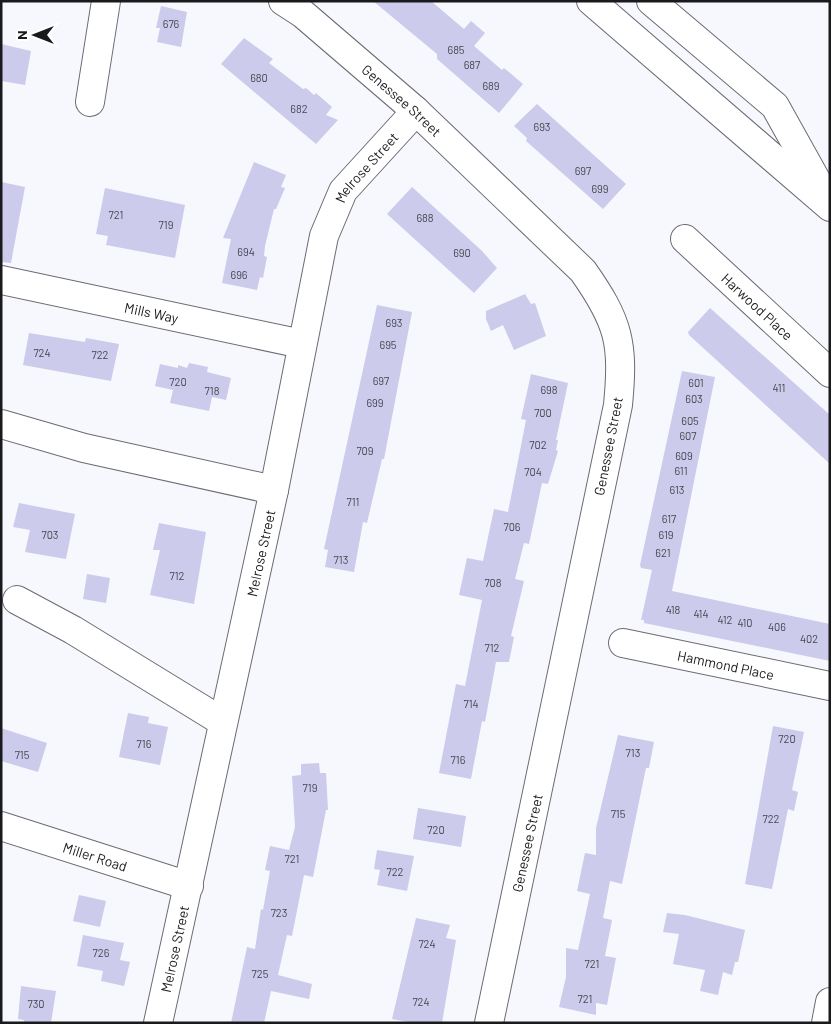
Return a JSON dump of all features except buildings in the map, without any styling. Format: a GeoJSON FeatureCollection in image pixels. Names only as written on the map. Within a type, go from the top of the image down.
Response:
{"type":"FeatureCollection","features":[{"type":"Feature","properties":{"kind":"street"},"geometry":{"type":"LineString","coordinates":[[90,102],[106,1]]}},
{"type":"Feature","properties":{"kind":"street","name":"Genessee Street"},"geometry":{"type":"LineString","coordinates":[[284,1],[303,14],[416,111],[583,271],[604,301],[618,334],[621,368],[618,405],[489,1023]]}},
{"type":"Feature","properties":{"kind":"street"},"geometry":{"type":"LineString","coordinates":[[651,1],[776,106],[830,206]]}},
{"type":"Feature","properties":{"kind":"street"},"geometry":{"type":"LineString","coordinates":[[607,7],[830,206]]}},
{"type":"Feature","properties":{"kind":"street","name":"Melrose Street"},"geometry":{"type":"LineString","coordinates":[[158,1023],[274,490],[324,236],[343,191],[416,111]]}},
{"type":"Feature","properties":{"kind":"street","name":"Harwood Place"},"geometry":{"type":"LineString","coordinates":[[685,239],[830,373]]}},
{"type":"Feature","properties":{"kind":"street","name":"Mills Way"},"geometry":{"type":"LineString","coordinates":[[1,280],[302,344]]}},
{"type":"Feature","properties":{"kind":"street"},"geometry":{"type":"LineString","coordinates":[[1,424],[84,448],[274,490]]}},
{"type":"Feature","properties":{"kind":"street"},"geometry":{"type":"LineString","coordinates":[[17,600],[73,630],[223,722]]}},
{"type":"Feature","properties":{"kind":"street","name":"Hammond Place"},"geometry":{"type":"LineString","coordinates":[[623,642],[830,686]]}},
{"type":"Feature","properties":{"kind":"street","name":"Miller Road"},"geometry":{"type":"LineString","coordinates":[[1,826],[189,886]]}},
{"type":"Feature","properties":{"kind":"street"},"geometry":{"type":"LineString","coordinates":[[826,1023],[830,1002]]}}]}
